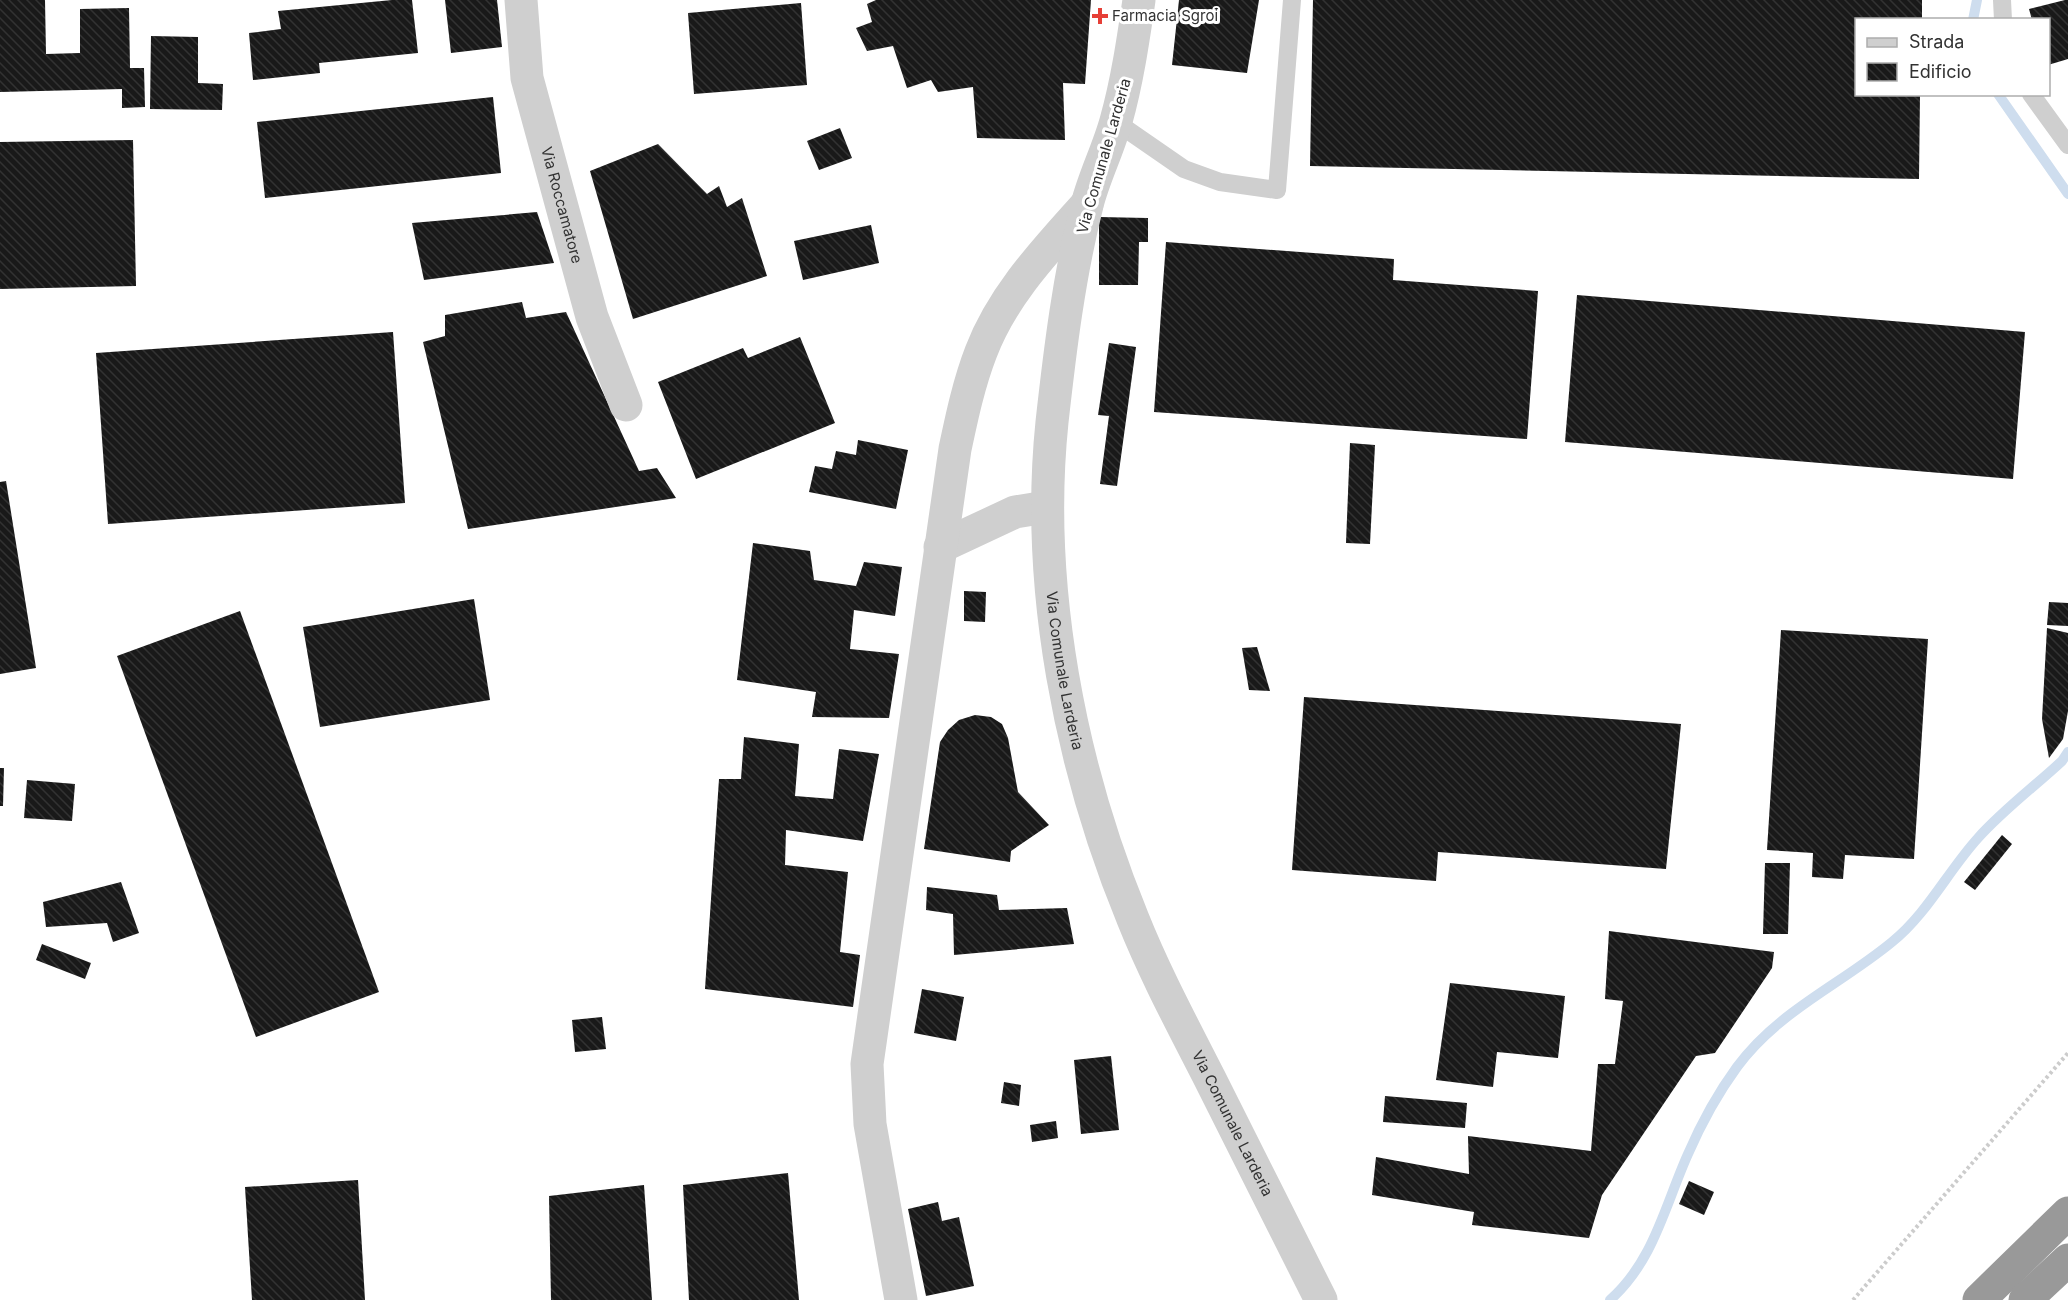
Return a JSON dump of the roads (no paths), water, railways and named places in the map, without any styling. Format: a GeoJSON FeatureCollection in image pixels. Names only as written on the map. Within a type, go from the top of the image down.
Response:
{"type":"FeatureCollection","features":[{"type":"Feature","properties":{"kind":"highway"},"geometry":{"type":"LineString","coordinates":[[1979,1300],[2068,1213]]}},
{"type":"Feature","properties":{"kind":"highway"},"geometry":{"type":"LineString","coordinates":[[2025,1300],[2068,1260]]}},
{"type":"Feature","properties":{"kind":"street","name":"Via Roccamatore"},"geometry":{"type":"LineString","coordinates":[[521,0],[527,78],[592,317],[626,405]]}},
{"type":"Feature","properties":{"kind":"street","name":"Via Comunale Larderia"},"geometry":{"type":"LineString","coordinates":[[1139,0],[1130,60],[1116,122],[1087,204],[1061,352],[1046,507],[1051,594],[1071,712],[1094,804],[1117,876],[1165,991],[1321,1300]]}},
{"type":"Feature","properties":{"kind":"street"},"geometry":{"type":"LineString","coordinates":[[901,1300],[870,1124],[867,1064],[940,547],[960,422],[981,351],[1026,274],[1087,204]]}},
{"type":"Feature","properties":{"kind":"street"},"geometry":{"type":"LineString","coordinates":[[940,547],[1015,512],[1046,507]]}},
{"type":"Feature","properties":{"kind":"lane"},"geometry":{"type":"LineString","coordinates":[[1116,122],[1184,169],[1220,182],[1277,190],[1292,0]]}},
{"type":"Feature","properties":{"kind":"lane"},"geometry":{"type":"LineString","coordinates":[[2002,0],[2003,18]]}},
{"type":"Feature","properties":{"kind":"lane"},"geometry":{"type":"LineString","coordinates":[[2032,96],[2068,146]]}},
{"type":"Feature","properties":{"kind":"waterway"},"geometry":{"type":"LineString","coordinates":[[1973,18],[1977,0]]}},
{"type":"Feature","properties":{"kind":"waterway"},"geometry":{"type":"LineString","coordinates":[[1999,96],[2068,194]]}},
{"type":"Feature","properties":{"kind":"waterway"},"geometry":{"type":"LineString","coordinates":[[1610,1300],[1638,1268],[1657,1231],[1704,1120],[1730,1077],[1753,1047],[1790,1014],[1905,931],[1978,838],[2008,808],[2062,761],[2068,752]]}},
{"type":"Feature","properties":{"kind":"place","name":"Farmacia Sgroi"},"geometry":{"type":"Point","coordinates":[1100,16]}}]}
